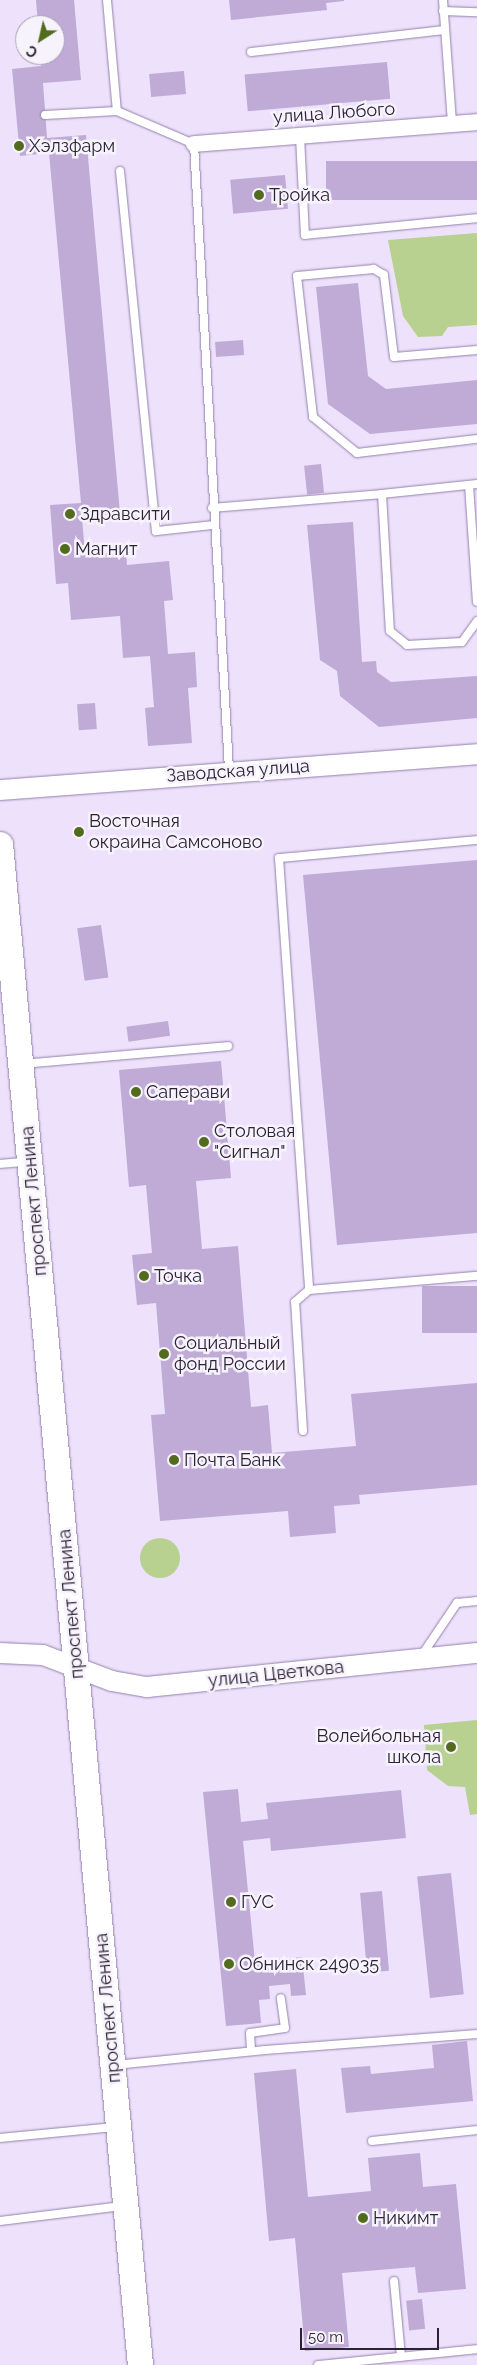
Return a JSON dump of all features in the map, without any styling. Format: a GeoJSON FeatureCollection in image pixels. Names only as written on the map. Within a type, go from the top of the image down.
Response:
{"type":"FeatureCollection","features":[{"type":"Feature","properties":{"kind":"main road","name":"проспект Ленина"},"geometry":{"type":"LineString","coordinates":[[0,844],[140,2365]]}},
{"type":"Feature","properties":{"kind":"street","name":"улица Любого"},"geometry":{"type":"LineString","coordinates":[[194,144],[477,122]]}},
{"type":"Feature","properties":{"kind":"street","name":"Заводская улица"},"geometry":{"type":"LineString","coordinates":[[0,790],[229,771],[477,754]]}},
{"type":"Feature","properties":{"kind":"street","name":"улица Цветкова"},"geometry":{"type":"LineString","coordinates":[[0,1653],[43,1655],[77,1670],[112,1681],[147,1686],[477,1653]]}},
{"type":"Feature","properties":{"kind":"lane"},"geometry":{"type":"LineString","coordinates":[[107,0],[117,111]]}},
{"type":"Feature","properties":{"kind":"lane"},"geometry":{"type":"LineString","coordinates":[[443,0],[452,124]]}},
{"type":"Feature","properties":{"kind":"lane"},"geometry":{"type":"LineString","coordinates":[[444,11],[477,12]]}},
{"type":"Feature","properties":{"kind":"lane"},"geometry":{"type":"LineString","coordinates":[[251,52],[445,30]]}},
{"type":"Feature","properties":{"kind":"lane"},"geometry":{"type":"LineString","coordinates":[[45,115],[117,111],[194,144],[212,508],[229,771]]}},
{"type":"Feature","properties":{"kind":"lane"},"geometry":{"type":"LineString","coordinates":[[300,136],[306,235],[477,218]]}},
{"type":"Feature","properties":{"kind":"lane"},"geometry":{"type":"LineString","coordinates":[[120,171],[156,531],[213,525]]}},
{"type":"Feature","properties":{"kind":"lane"},"geometry":{"type":"LineString","coordinates":[[477,350],[394,357],[384,276],[374,269],[297,276],[313,417],[357,453],[477,439]]}},
{"type":"Feature","properties":{"kind":"lane"},"geometry":{"type":"LineString","coordinates":[[212,508],[473,485],[477,602]]}},
{"type":"Feature","properties":{"kind":"lane"},"geometry":{"type":"LineString","coordinates":[[382,494],[390,631],[407,645],[462,642],[477,621]]}},
{"type":"Feature","properties":{"kind":"lane"},"geometry":{"type":"LineString","coordinates":[[309,1290],[279,858],[477,840]]}},
{"type":"Feature","properties":{"kind":"lane"},"geometry":{"type":"LineString","coordinates":[[21,1064],[228,1046]]}},
{"type":"Feature","properties":{"kind":"lane"},"geometry":{"type":"LineString","coordinates":[[0,1164],[30,1162]]}},
{"type":"Feature","properties":{"kind":"lane"},"geometry":{"type":"LineString","coordinates":[[303,1432],[295,1302],[309,1290],[477,1276]]}},
{"type":"Feature","properties":{"kind":"lane"},"geometry":{"type":"LineString","coordinates":[[420,1659],[458,1603],[477,1601]]}},
{"type":"Feature","properties":{"kind":"lane"},"geometry":{"type":"LineString","coordinates":[[251,2051],[250,2033],[285,2028],[281,1998]]}},
{"type":"Feature","properties":{"kind":"lane"},"geometry":{"type":"LineString","coordinates":[[113,2066],[251,2051],[477,2034]]}},
{"type":"Feature","properties":{"kind":"lane"},"geometry":{"type":"LineString","coordinates":[[0,2138],[118,2127]]}},
{"type":"Feature","properties":{"kind":"lane"},"geometry":{"type":"LineString","coordinates":[[372,2141],[477,2130]]}},
{"type":"Feature","properties":{"kind":"lane"},"geometry":{"type":"LineString","coordinates":[[0,2221],[126,2205]]}},
{"type":"Feature","properties":{"kind":"lane"},"geometry":{"type":"LineString","coordinates":[[394,2282],[401,2357]]}},
{"type":"Feature","properties":{"kind":"lane"},"geometry":{"type":"LineString","coordinates":[[318,2365],[353,2363],[477,2349]]}},
{"type":"Feature","properties":{"kind":"green space"},"geometry":{"type":"Polygon","coordinates":[[[477,233],[477,325],[448,327],[442,336],[418,337],[403,316],[388,240],[477,233]]]}},
{"type":"Feature","properties":{"kind":"green space"},"geometry":{"type":"Polygon","coordinates":[[[164,1538],[171,1541],[177,1547],[180,1558],[179,1566],[171,1575],[164,1578],[156,1578],[149,1575],[141,1566],[140,1554],[143,1547],[152,1539],[164,1538]]]}},
{"type":"Feature","properties":{"kind":"green space","name":"Волейбольная школа"},"geometry":{"type":"Polygon","coordinates":[[[477,1720],[477,1814],[470,1815],[465,1787],[448,1786],[427,1770],[424,1725],[477,1720]]]}},
{"type":"Feature","properties":{"kind":"building"},"geometry":{"type":"Polygon","coordinates":[[[36,0],[74,0],[81,80],[43,83],[47,138],[86,135],[120,513],[82,517],[85,555],[126,552],[127,565],[169,561],[173,600],[164,601],[168,654],[195,652],[197,687],[188,688],[192,743],[148,746],[145,708],[154,707],[150,656],[123,658],[120,616],[71,620],[68,583],[56,584],[50,505],[81,503],[49,153],[20,156],[12,69],[41,65],[65,65],[65,15],[37,15],[36,0]]]}},
{"type":"Feature","properties":{"kind":"building"},"geometry":{"type":"Polygon","coordinates":[[[229,0],[344,1],[326,3],[327,10],[231,20],[229,0]]]}},
{"type":"Feature","properties":{"kind":"building"},"geometry":{"type":"Polygon","coordinates":[[[387,62],[390,99],[248,111],[245,74],[387,62]]]}},
{"type":"Feature","properties":{"kind":"building"},"geometry":{"type":"Polygon","coordinates":[[[184,71],[186,94],[151,97],[149,74],[184,71]]]}},
{"type":"Feature","properties":{"kind":"building"},"geometry":{"type":"Polygon","coordinates":[[[326,161],[477,161],[477,200],[326,200],[326,161]]]}},
{"type":"Feature","properties":{"kind":"building","name":"Тройка"},"geometry":{"type":"Polygon","coordinates":[[[285,175],[288,209],[233,214],[230,180],[285,175]]]}},
{"type":"Feature","properties":{"kind":"building"},"geometry":{"type":"Polygon","coordinates":[[[358,283],[368,376],[386,389],[477,380],[477,424],[370,434],[328,404],[316,287],[358,283]]]}},
{"type":"Feature","properties":{"kind":"building"},"geometry":{"type":"Polygon","coordinates":[[[243,340],[244,355],[216,357],[215,342],[243,340]]]}},
{"type":"Feature","properties":{"kind":"building"},"geometry":{"type":"Polygon","coordinates":[[[321,464],[324,493],[307,495],[304,466],[321,464]]]}},
{"type":"Feature","properties":{"kind":"building"},"geometry":{"type":"Polygon","coordinates":[[[353,522],[362,662],[376,661],[377,672],[391,682],[477,676],[477,718],[379,727],[340,696],[337,671],[320,660],[307,525],[353,522]]]}},
{"type":"Feature","properties":{"kind":"building"},"geometry":{"type":"Polygon","coordinates":[[[95,703],[97,729],[79,730],[77,704],[95,703]]]}},
{"type":"Feature","properties":{"kind":"building"},"geometry":{"type":"Polygon","coordinates":[[[477,860],[477,1233],[337,1245],[303,875],[477,860]]]}},
{"type":"Feature","properties":{"kind":"building"},"geometry":{"type":"Polygon","coordinates":[[[101,925],[108,977],[85,981],[77,928],[101,925]]]}},
{"type":"Feature","properties":{"kind":"building"},"geometry":{"type":"Polygon","coordinates":[[[168,1021],[170,1036],[128,1042],[126,1027],[168,1021]]]}},
{"type":"Feature","properties":{"kind":"building"},"geometry":{"type":"Polygon","coordinates":[[[221,1061],[231,1178],[196,1181],[202,1249],[238,1246],[251,1407],[268,1405],[272,1453],[356,1446],[351,1394],[477,1383],[477,1485],[359,1495],[360,1504],[334,1506],[336,1533],[290,1537],[288,1511],[160,1521],[151,1415],[165,1414],[156,1303],[137,1305],[132,1255],[152,1253],[146,1185],[129,1187],[119,1070],[221,1061]]]}},
{"type":"Feature","properties":{"kind":"building"},"geometry":{"type":"Polygon","coordinates":[[[422,1286],[477,1286],[477,1333],[422,1333],[422,1286]]]}},
{"type":"Feature","properties":{"kind":"building"},"geometry":{"type":"Polygon","coordinates":[[[238,1789],[241,1822],[268,1819],[266,1803],[401,1790],[406,1838],[271,1851],[270,1838],[243,1841],[255,1962],[302,1957],[306,1995],[291,1996],[290,1984],[269,1986],[270,1999],[259,2000],[261,2023],[226,2026],[203,1792],[238,1789]]]}},
{"type":"Feature","properties":{"kind":"building"},"geometry":{"type":"Polygon","coordinates":[[[451,1873],[464,1994],[430,1998],[417,1877],[451,1873]]]}},
{"type":"Feature","properties":{"kind":"building"},"geometry":{"type":"Polygon","coordinates":[[[382,1891],[389,1971],[367,1973],[360,1893],[382,1891]]]}},
{"type":"Feature","properties":{"kind":"building"},"geometry":{"type":"Polygon","coordinates":[[[467,2041],[473,2101],[346,2113],[341,2068],[370,2066],[371,2074],[434,2068],[432,2045],[467,2041]]]}},
{"type":"Feature","properties":{"kind":"building","name":"Никимт"},"geometry":{"type":"Polygon","coordinates":[[[296,2069],[308,2197],[371,2191],[368,2158],[420,2153],[423,2187],[456,2184],[466,2289],[418,2293],[415,2267],[342,2273],[349,2347],[305,2351],[295,2238],[269,2241],[254,2073],[296,2069]]]}},
{"type":"Feature","properties":{"kind":"building"},"geometry":{"type":"Polygon","coordinates":[[[422,2299],[425,2329],[409,2331],[406,2301],[422,2299]]]}},
{"type":"Feature","properties":{"kind":"place","name":"Хэлзфарм"},"geometry":{"type":"Point","coordinates":[19,146]}},
{"type":"Feature","properties":{"kind":"place","name":"Тройка"},"geometry":{"type":"Point","coordinates":[259,195]}},
{"type":"Feature","properties":{"kind":"place","name":"Здравсити"},"geometry":{"type":"Point","coordinates":[70,514]}},
{"type":"Feature","properties":{"kind":"place","name":"Магнит"},"geometry":{"type":"Point","coordinates":[65,549]}},
{"type":"Feature","properties":{"kind":"place","name":"Восточная окраина Самсоново"},"geometry":{"type":"Point","coordinates":[79,832]}},
{"type":"Feature","properties":{"kind":"place","name":"Саперави"},"geometry":{"type":"Point","coordinates":[136,1092]}},
{"type":"Feature","properties":{"kind":"place","name":"Столовая \"Сигнал\""},"geometry":{"type":"Point","coordinates":[204,1142]}},
{"type":"Feature","properties":{"kind":"place","name":"Точка"},"geometry":{"type":"Point","coordinates":[144,1276]}},
{"type":"Feature","properties":{"kind":"place","name":"Социальный фонд России"},"geometry":{"type":"Point","coordinates":[164,1354]}},
{"type":"Feature","properties":{"kind":"place","name":"Почта Банк"},"geometry":{"type":"Point","coordinates":[174,1460]}},
{"type":"Feature","properties":{"kind":"place","name":"Волейбольная школа"},"geometry":{"type":"Point","coordinates":[451,1747]}},
{"type":"Feature","properties":{"kind":"place","name":"ГУС"},"geometry":{"type":"Point","coordinates":[231,1902]}},
{"type":"Feature","properties":{"kind":"place","name":"Обнинск 249035"},"geometry":{"type":"Point","coordinates":[229,1964]}},
{"type":"Feature","properties":{"kind":"place","name":"Никимт"},"geometry":{"type":"Point","coordinates":[363,2218]}}]}
